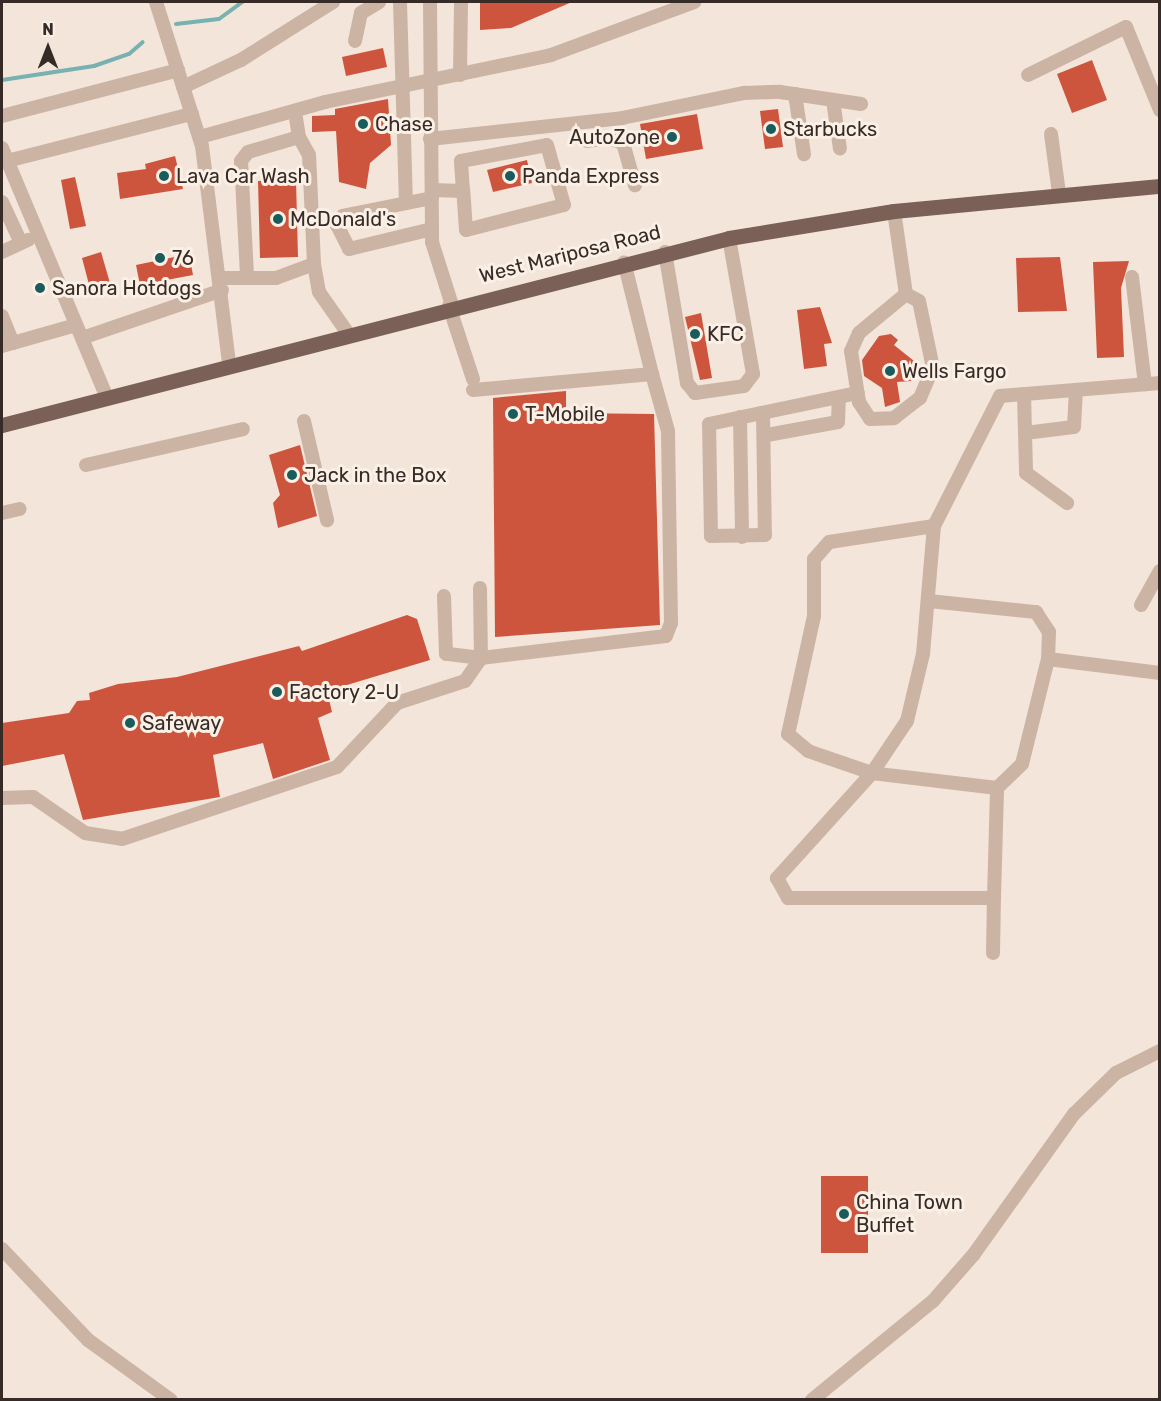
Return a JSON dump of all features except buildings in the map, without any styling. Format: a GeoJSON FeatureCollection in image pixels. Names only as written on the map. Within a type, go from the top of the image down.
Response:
{"type":"FeatureCollection","features":[{"type":"Feature","properties":{"kind":"main road","name":"West Mariposa Road"},"geometry":{"type":"LineString","coordinates":[[2,425],[451,305],[729,238],[894,211],[1059,193],[1160,186]]}},
{"type":"Feature","properties":{"kind":"street"},"geometry":{"type":"LineString","coordinates":[[156,2],[200,137],[221,284],[229,363]]}},
{"type":"Feature","properties":{"kind":"street"},"geometry":{"type":"LineString","coordinates":[[183,87],[241,60],[333,2]]}},
{"type":"Feature","properties":{"kind":"street"},"geometry":{"type":"LineString","coordinates":[[355,41],[361,13],[378,2]]}},
{"type":"Feature","properties":{"kind":"street"},"geometry":{"type":"LineString","coordinates":[[400,2],[406,86],[406,203]]}},
{"type":"Feature","properties":{"kind":"street"},"geometry":{"type":"LineString","coordinates":[[430,2],[432,230],[473,384],[652,374]]}},
{"type":"Feature","properties":{"kind":"street"},"geometry":{"type":"LineString","coordinates":[[460,75],[461,2]]}},
{"type":"Feature","properties":{"kind":"street"},"geometry":{"type":"LineString","coordinates":[[200,137],[295,111],[551,55],[694,2]]}},
{"type":"Feature","properties":{"kind":"street"},"geometry":{"type":"LineString","coordinates":[[1029,75],[1126,27],[1160,110]]}},
{"type":"Feature","properties":{"kind":"street"},"geometry":{"type":"LineString","coordinates":[[2,116],[178,70]]}},
{"type":"Feature","properties":{"kind":"street"},"geometry":{"type":"LineString","coordinates":[[430,139],[622,118],[744,93],[795,94],[861,104]]}},
{"type":"Feature","properties":{"kind":"street"},"geometry":{"type":"LineString","coordinates":[[795,94],[804,154]]}},
{"type":"Feature","properties":{"kind":"street"},"geometry":{"type":"LineString","coordinates":[[833,100],[840,149]]}},
{"type":"Feature","properties":{"kind":"street"},"geometry":{"type":"LineString","coordinates":[[295,111],[299,137],[309,155],[315,224],[314,264],[319,292],[347,332]]}},
{"type":"Feature","properties":{"kind":"street"},"geometry":{"type":"LineString","coordinates":[[7,162],[192,114]]}},
{"type":"Feature","properties":{"kind":"street"},"geometry":{"type":"LineString","coordinates":[[542,125],[564,205],[466,230],[461,161],[547,145]]}},
{"type":"Feature","properties":{"kind":"street"},"geometry":{"type":"LineString","coordinates":[[492,131],[500,154]]}},
{"type":"Feature","properties":{"kind":"street"},"geometry":{"type":"LineString","coordinates":[[1052,134],[1059,193]]}},
{"type":"Feature","properties":{"kind":"street"},"geometry":{"type":"LineString","coordinates":[[247,274],[241,161],[248,152],[299,137]]}},
{"type":"Feature","properties":{"kind":"street"},"geometry":{"type":"LineString","coordinates":[[587,141],[608,138],[623,143],[635,185]]}},
{"type":"Feature","properties":{"kind":"street"},"geometry":{"type":"LineString","coordinates":[[2,148],[106,396]]}},
{"type":"Feature","properties":{"kind":"street"},"geometry":{"type":"LineString","coordinates":[[337,225],[344,216],[406,203],[432,194],[463,191]]}},
{"type":"Feature","properties":{"kind":"street"},"geometry":{"type":"LineString","coordinates":[[2,202],[21,243]]}},
{"type":"Feature","properties":{"kind":"street"},"geometry":{"type":"LineString","coordinates":[[894,211],[906,294]]}},
{"type":"Feature","properties":{"kind":"street"},"geometry":{"type":"LineString","coordinates":[[315,224],[337,225]]}},
{"type":"Feature","properties":{"kind":"street"},"geometry":{"type":"LineString","coordinates":[[337,225],[349,249],[432,230]]}},
{"type":"Feature","properties":{"kind":"street"},"geometry":{"type":"LineString","coordinates":[[2,252],[38,235]]}},
{"type":"Feature","properties":{"kind":"street"},"geometry":{"type":"LineString","coordinates":[[665,252],[687,383],[695,393],[744,386],[753,374],[729,238]]}},
{"type":"Feature","properties":{"kind":"street"},"geometry":{"type":"LineString","coordinates":[[444,596],[446,654],[481,658],[666,636],[671,623],[668,431],[624,262]]}},
{"type":"Feature","properties":{"kind":"street"},"geometry":{"type":"LineString","coordinates":[[2,316],[7,344],[79,331],[247,274],[276,278],[314,264]]}},
{"type":"Feature","properties":{"kind":"street"},"geometry":{"type":"LineString","coordinates":[[1132,277],[1145,384]]}},
{"type":"Feature","properties":{"kind":"street"},"geometry":{"type":"LineString","coordinates":[[906,294],[919,302],[933,368],[920,398],[894,418],[870,419],[858,393],[851,351],[859,333],[906,294]]}},
{"type":"Feature","properties":{"kind":"street"},"geometry":{"type":"LineString","coordinates":[[994,898],[788,898],[777,878],[872,773],[907,721],[929,601],[934,526],[1000,396],[1160,382]]}},
{"type":"Feature","properties":{"kind":"street"},"geometry":{"type":"LineString","coordinates":[[1025,433],[1074,428],[1076,390]]}},
{"type":"Feature","properties":{"kind":"street"},"geometry":{"type":"LineString","coordinates":[[763,414],[767,435],[765,534],[742,537],[708,534],[709,424],[858,393]]}},
{"type":"Feature","properties":{"kind":"street"},"geometry":{"type":"LineString","coordinates":[[1024,394],[1026,473],[1067,503]]}},
{"type":"Feature","properties":{"kind":"street"},"geometry":{"type":"LineString","coordinates":[[767,435],[838,422],[840,397]]}},
{"type":"Feature","properties":{"kind":"street"},"geometry":{"type":"LineString","coordinates":[[740,417],[742,537]]}},
{"type":"Feature","properties":{"kind":"street"},"geometry":{"type":"LineString","coordinates":[[304,421],[327,520]]}},
{"type":"Feature","properties":{"kind":"street"},"geometry":{"type":"LineString","coordinates":[[86,465],[243,429]]}},
{"type":"Feature","properties":{"kind":"street"},"geometry":{"type":"LineString","coordinates":[[2,513],[20,509]]}},
{"type":"Feature","properties":{"kind":"street"},"geometry":{"type":"LineString","coordinates":[[934,526],[829,542],[814,559],[814,616],[788,734],[808,751],[872,773],[997,788]]}},
{"type":"Feature","properties":{"kind":"street"},"geometry":{"type":"LineString","coordinates":[[1141,604],[1160,571]]}},
{"type":"Feature","properties":{"kind":"street"},"geometry":{"type":"LineString","coordinates":[[2,798],[33,797],[85,833],[123,838],[337,767],[397,703],[465,681],[481,658],[480,588]]}},
{"type":"Feature","properties":{"kind":"street"},"geometry":{"type":"LineString","coordinates":[[929,601],[1036,612],[1049,632],[1048,659],[1022,764],[997,788],[993,953]]}},
{"type":"Feature","properties":{"kind":"street"},"geometry":{"type":"LineString","coordinates":[[1048,659],[1160,673]]}},
{"type":"Feature","properties":{"kind":"street"},"geometry":{"type":"LineString","coordinates":[[817,1398],[933,1301],[974,1254],[1074,1114],[1116,1073],[1160,1051]]}},
{"type":"Feature","properties":{"kind":"street"},"geometry":{"type":"LineString","coordinates":[[2,1249],[88,1340],[171,1400]]}},
{"type":"Feature","properties":{"kind":"waterway"},"geometry":{"type":"LineString","coordinates":[[176,24],[219,19],[242,2]]}},
{"type":"Feature","properties":{"kind":"waterway"},"geometry":{"type":"LineString","coordinates":[[2,80],[94,66],[129,54],[143,42]]}},
{"type":"Feature","properties":{"kind":"place","name":"Chase"},"geometry":{"type":"Point","coordinates":[363,124]}},
{"type":"Feature","properties":{"kind":"place","name":"Starbucks"},"geometry":{"type":"Point","coordinates":[771,129]}},
{"type":"Feature","properties":{"kind":"place","name":"AutoZone"},"geometry":{"type":"Point","coordinates":[672,137]}},
{"type":"Feature","properties":{"kind":"place","name":"Lava Car Wash"},"geometry":{"type":"Point","coordinates":[164,176]}},
{"type":"Feature","properties":{"kind":"place","name":"Panda Express"},"geometry":{"type":"Point","coordinates":[510,176]}},
{"type":"Feature","properties":{"kind":"place","name":"McDonald's"},"geometry":{"type":"Point","coordinates":[278,219]}},
{"type":"Feature","properties":{"kind":"place","name":"76"},"geometry":{"type":"Point","coordinates":[160,258]}},
{"type":"Feature","properties":{"kind":"place","name":"Sanora Hotdogs"},"geometry":{"type":"Point","coordinates":[40,288]}},
{"type":"Feature","properties":{"kind":"place","name":"KFC"},"geometry":{"type":"Point","coordinates":[695,334]}},
{"type":"Feature","properties":{"kind":"place","name":"Wells Fargo"},"geometry":{"type":"Point","coordinates":[890,371]}},
{"type":"Feature","properties":{"kind":"place","name":"T-Mobile"},"geometry":{"type":"Point","coordinates":[513,414]}},
{"type":"Feature","properties":{"kind":"place","name":"Jack in the Box"},"geometry":{"type":"Point","coordinates":[292,475]}},
{"type":"Feature","properties":{"kind":"place","name":"Factory 2-U"},"geometry":{"type":"Point","coordinates":[277,692]}},
{"type":"Feature","properties":{"kind":"place","name":"Safeway"},"geometry":{"type":"Point","coordinates":[130,723]}},
{"type":"Feature","properties":{"kind":"place","name":"China Town Buffet"},"geometry":{"type":"Point","coordinates":[844,1214]}}]}
